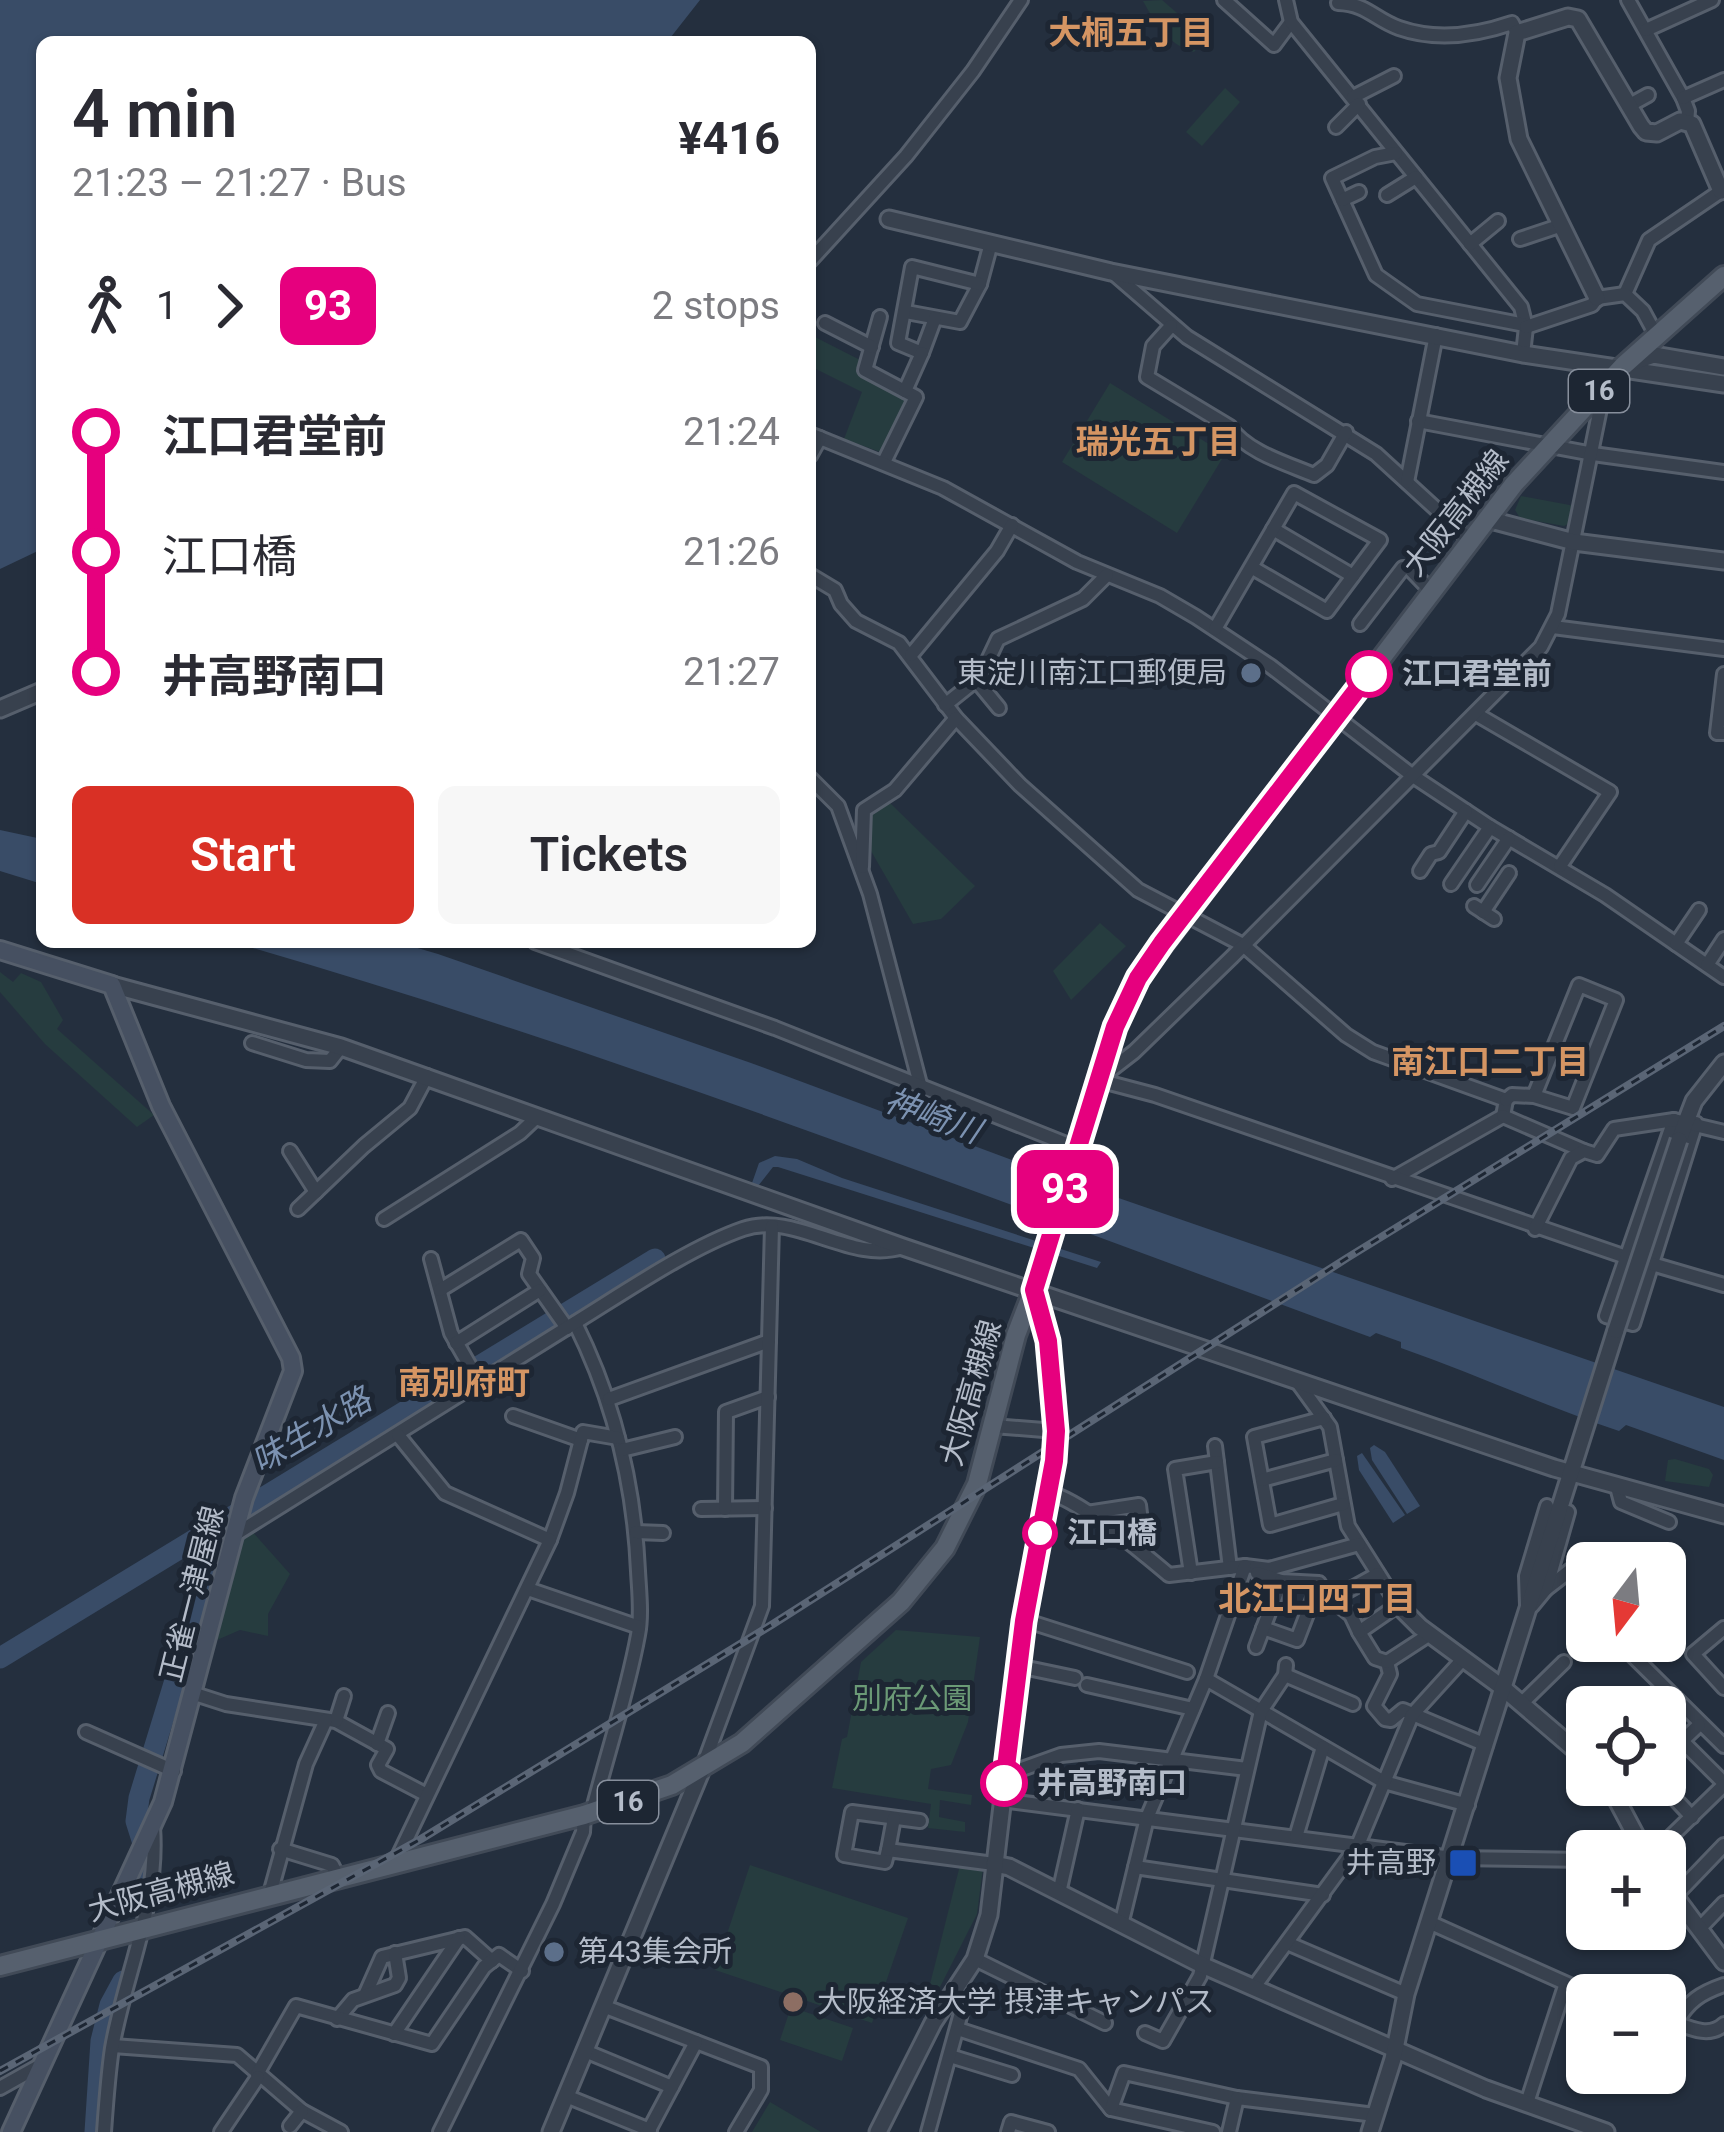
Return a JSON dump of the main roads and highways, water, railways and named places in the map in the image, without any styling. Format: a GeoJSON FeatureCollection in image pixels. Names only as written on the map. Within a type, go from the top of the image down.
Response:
{"type":"FeatureCollection","features":[{"type":"Feature","properties":{"kind":"main road","name":"大阪高槻線"},"geometry":{"type":"LineString","coordinates":[[0,1966],[588,1814],[656,1792],[701,1769],[776,1716],[925,1576],[968,1506],[1012,1350],[1115,1027],[1138,978],[1548,445],[1623,366],[1724,275]]}},
{"type":"Feature","properties":{"kind":"main road","name":"正雀一津屋線"},"geometry":{"type":"LineString","coordinates":[[0,950],[112,985],[161,1106],[293,1364],[293,1378],[244,1498],[174,1771],[103,1937],[11,2132]]}},
{"type":"Feature","properties":{"kind":"water"},"geometry":{"type":"Polygon","coordinates":[[[0,0],[700,0],[672,36],[36,36],[36,552],[0,569],[0,0]]]}},
{"type":"Feature","properties":{"kind":"water"},"geometry":{"type":"Polygon","coordinates":[[[0,830],[36,838],[36,882],[0,871],[0,830]]]}},
{"type":"Feature","properties":{"kind":"water"},"geometry":{"type":"Polygon","coordinates":[[[252,948],[418,948],[438,954],[1052,1175],[1724,1407],[1724,1460],[1626,1425],[1619,1431],[1401,1348],[1401,1342],[1376,1333],[1370,1337],[662,1079],[252,948]]]}},
{"type":"Feature","properties":{"kind":"water"},"geometry":{"type":"Polygon","coordinates":[[[775,1156],[797,1159],[1101,1262],[1097,1268],[778,1167],[758,1186],[752,1183],[759,1163],[775,1156]]]}},
{"type":"Feature","properties":{"kind":"water"},"geometry":{"type":"Polygon","coordinates":[[[1374,1445],[1385,1452],[1420,1506],[1407,1514],[1372,1460],[1374,1445]]]}},
{"type":"Feature","properties":{"kind":"water"},"geometry":{"type":"Polygon","coordinates":[[[1362,1453],[1405,1515],[1393,1523],[1359,1470],[1357,1456],[1362,1453]]]}},
{"type":"Feature","properties":{"kind":"waterway","name":"味生水路"},"geometry":{"type":"LineString","coordinates":[[0,1658],[655,1259]]}},
{"type":"Feature","properties":{"kind":"waterway"},"geometry":{"type":"LineString","coordinates":[[141,1899],[148,1859],[136,1821],[139,1798],[224,1520]]}},
{"type":"Feature","properties":{"kind":"waterway"},"geometry":{"type":"LineString","coordinates":[[95,2132],[101,2041],[110,2005],[123,1981]]}},
{"type":"Feature","properties":{"kind":"railway"},"geometry":{"type":"LineString","coordinates":[[0,2071],[421,1839],[773,1624],[1347,1258],[1724,1026]]}},
{"type":"Feature","properties":{"kind":"place","name":"東淀川南江口郵便局"},"geometry":{"type":"Point","coordinates":[1251,673]}},
{"type":"Feature","properties":{"kind":"place","name":"江口君堂前"},"geometry":{"type":"Point","coordinates":[1369,674]}},
{"type":"Feature","properties":{"kind":"place","name":"江口橋"},"geometry":{"type":"Point","coordinates":[1040,1533]}},
{"type":"Feature","properties":{"kind":"place","name":"井高野南口"},"geometry":{"type":"Point","coordinates":[1004,1783]}},
{"type":"Feature","properties":{"kind":"place","name":"井高野"},"geometry":{"type":"Point","coordinates":[1463,1863]}},
{"type":"Feature","properties":{"kind":"place","name":"第43集会所"},"geometry":{"type":"Point","coordinates":[554,1952]}},
{"type":"Feature","properties":{"kind":"place","name":"大阪経済大学 摂津キャンパス"},"geometry":{"type":"Point","coordinates":[793,2002]}},
{"type":"Feature","properties":{"kind":"district","name":"大桐五丁目"},"geometry":{"type":"Point","coordinates":[1131,32]}},
{"type":"Feature","properties":{"kind":"district","name":"瑞光五丁目"},"geometry":{"type":"Point","coordinates":[1158,441]}},
{"type":"Feature","properties":{"kind":"district","name":"南江口二丁目"},"geometry":{"type":"Point","coordinates":[1490,1061]}},
{"type":"Feature","properties":{"kind":"district","name":"南別府町"},"geometry":{"type":"Point","coordinates":[464,1382]}},
{"type":"Feature","properties":{"kind":"district","name":"北江口四丁目"},"geometry":{"type":"Point","coordinates":[1317,1598]}},
{"type":"Feature","properties":{"kind":"water label","name":"神崎川"},"geometry":{"type":"Point","coordinates":[933,1115]}},
{"type":"Feature","properties":{"kind":"park label","name":"別府公園"},"geometry":{"type":"Point","coordinates":[912,1699]}}]}
